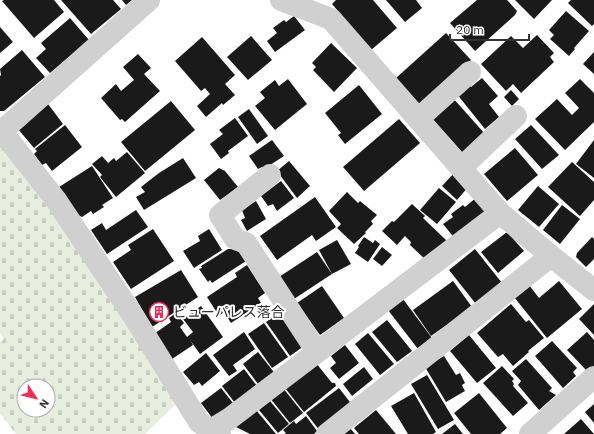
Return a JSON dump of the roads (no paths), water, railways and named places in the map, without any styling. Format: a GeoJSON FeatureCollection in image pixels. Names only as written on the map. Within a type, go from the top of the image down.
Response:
{"type":"FeatureCollection","features":[{"type":"Feature","properties":{"kind":"street"},"geometry":{"type":"LineString","coordinates":[[149,0],[1,130],[56,200],[134,317],[204,430],[229,419],[500,213]]}},
{"type":"Feature","properties":{"kind":"street"},"geometry":{"type":"LineString","coordinates":[[281,0],[331,19],[500,213],[594,290]]}},
{"type":"Feature","properties":{"kind":"street"},"geometry":{"type":"LineString","coordinates":[[418,119],[470,72]]}},
{"type":"Feature","properties":{"kind":"street"},"geometry":{"type":"LineString","coordinates":[[461,168],[516,116]]}},
{"type":"Feature","properties":{"kind":"street"},"geometry":{"type":"LineString","coordinates":[[270,175],[220,214],[235,239],[246,243],[317,352]]}},
{"type":"Feature","properties":{"kind":"street"},"geometry":{"type":"LineString","coordinates":[[327,434],[551,256]]}},
{"type":"Feature","properties":{"kind":"street"},"geometry":{"type":"LineString","coordinates":[[530,434],[594,377]]}},
{"type":"Feature","properties":{"kind":"place","name":"ビューパレス落合"},"geometry":{"type":"Point","coordinates":[159,312]}}]}
